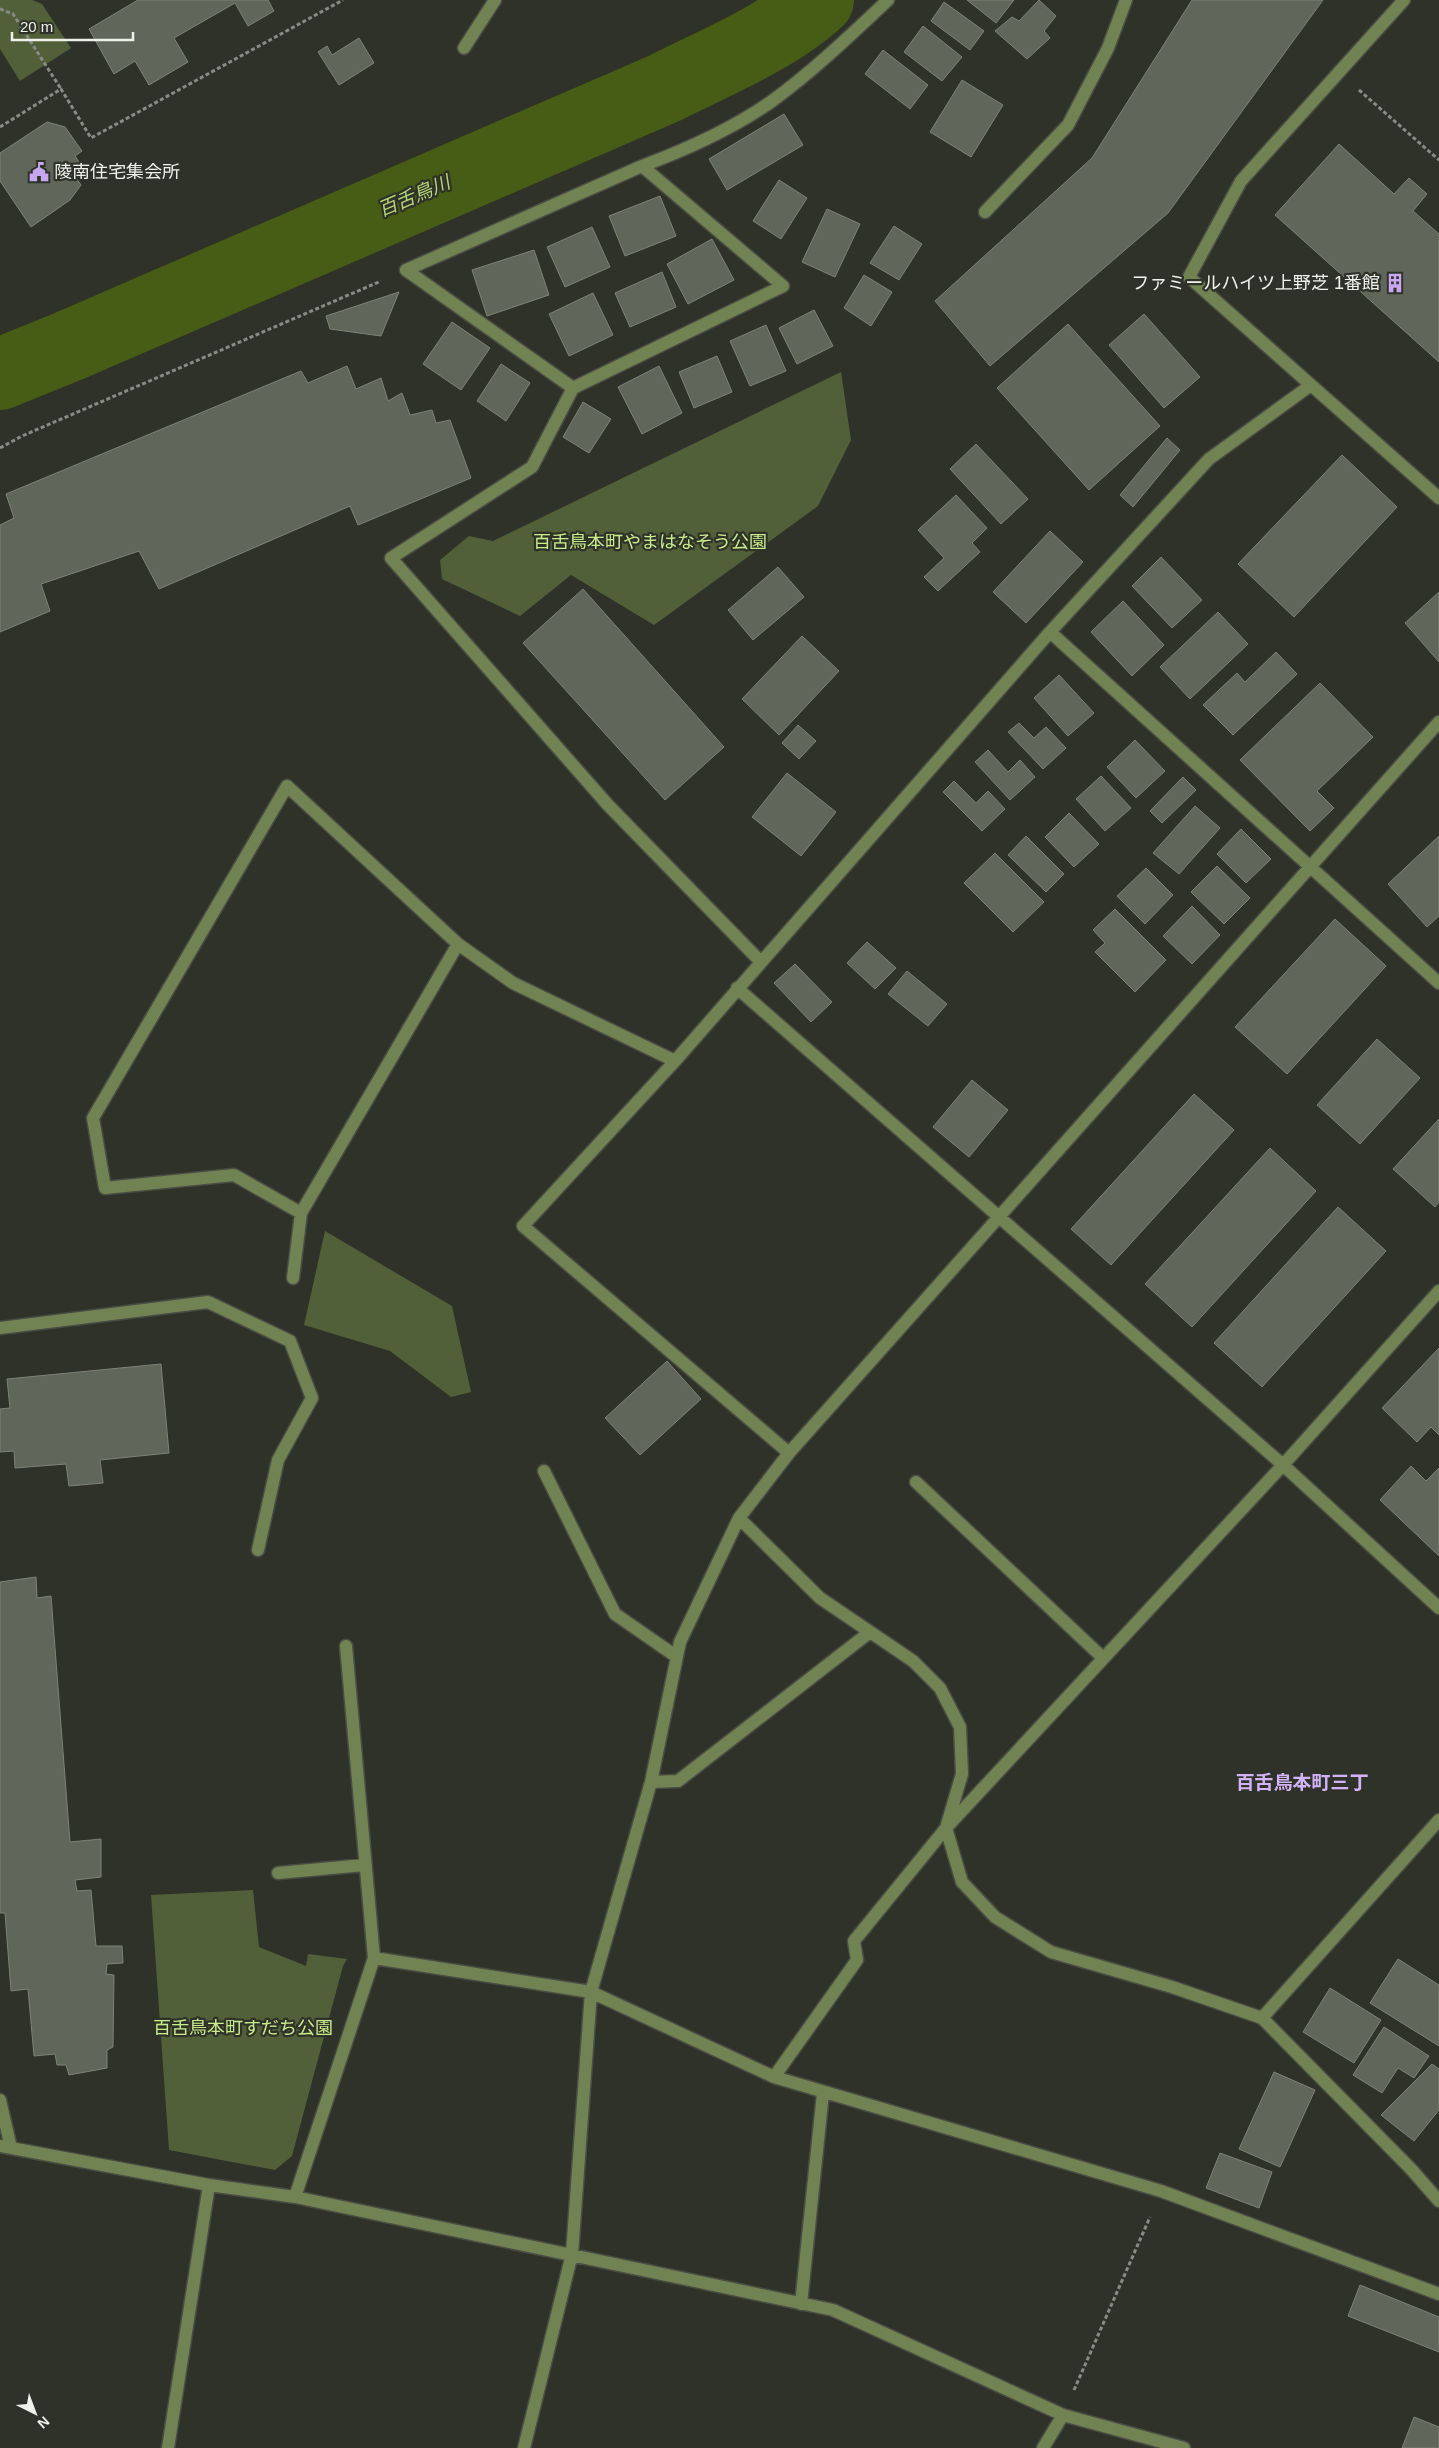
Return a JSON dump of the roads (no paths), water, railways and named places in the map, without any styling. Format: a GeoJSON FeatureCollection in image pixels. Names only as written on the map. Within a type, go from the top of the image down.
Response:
{"type":"FeatureCollection","features":[{"type":"Feature","properties":{"kind":"street"},"geometry":{"type":"LineString","coordinates":[[464,48],[495,0]]}},
{"type":"Feature","properties":{"kind":"street"},"geometry":{"type":"LineString","coordinates":[[573,388],[406,270],[720,130],[772,101],[854,32],[888,0]]}},
{"type":"Feature","properties":{"kind":"street"},"geometry":{"type":"LineString","coordinates":[[985,212],[1068,126],[1108,48],[1126,0]]}},
{"type":"Feature","properties":{"kind":"street"},"geometry":{"type":"LineString","coordinates":[[1404,0],[1241,181],[1189,277],[1439,498]]}},
{"type":"Feature","properties":{"kind":"street"},"geometry":{"type":"LineString","coordinates":[[642,166],[783,286],[573,388],[532,467],[391,558],[608,805],[761,962]]}},
{"type":"Feature","properties":{"kind":"street"},"geometry":{"type":"LineString","coordinates":[[789,1454],[523,1226],[675,1060],[1050,632],[1209,459],[1311,385]]}},
{"type":"Feature","properties":{"kind":"street"},"geometry":{"type":"LineString","coordinates":[[1050,632],[1439,983]]}},
{"type":"Feature","properties":{"kind":"street"},"geometry":{"type":"LineString","coordinates":[[524,2448],[572,2254],[591,1992],[651,1782],[680,1642],[739,1518],[789,1454],[1439,722]]}},
{"type":"Feature","properties":{"kind":"street"},"geometry":{"type":"LineString","coordinates":[[301,1213],[234,1175],[104,1188],[94,1118],[287,786],[458,944],[513,983],[675,1060]]}},
{"type":"Feature","properties":{"kind":"street"},"geometry":{"type":"LineString","coordinates":[[294,1278],[301,1213],[458,944]]}},
{"type":"Feature","properties":{"kind":"street"},"geometry":{"type":"LineString","coordinates":[[737,988],[1283,1465],[1439,1608]]}},
{"type":"Feature","properties":{"kind":"street"},"geometry":{"type":"LineString","coordinates":[[774,2077],[857,1960],[854,1941],[946,1828],[1102,1657],[1283,1465],[1439,1291]]}},
{"type":"Feature","properties":{"kind":"street"},"geometry":{"type":"LineString","coordinates":[[0,1328],[208,1302],[290,1341],[312,1398],[278,1460],[258,1550]]}},
{"type":"Feature","properties":{"kind":"street"},"geometry":{"type":"LineString","coordinates":[[544,1471],[615,1614],[677,1657]]}},
{"type":"Feature","properties":{"kind":"street"},"geometry":{"type":"LineString","coordinates":[[916,1482],[1102,1657]]}},
{"type":"Feature","properties":{"kind":"street"},"geometry":{"type":"LineString","coordinates":[[739,1518],[820,1598],[912,1661],[940,1688],[960,1727],[962,1774],[946,1828],[962,1882],[995,1917],[1051,1952],[1172,1987],[1262,2018],[1411,2169],[1439,2201]]}},
{"type":"Feature","properties":{"kind":"street"},"geometry":{"type":"LineString","coordinates":[[651,1782],[678,1781],[870,1632]]}},
{"type":"Feature","properties":{"kind":"street"},"geometry":{"type":"LineString","coordinates":[[296,2197],[374,1958],[364,1865],[346,1646]]}},
{"type":"Feature","properties":{"kind":"street"},"geometry":{"type":"LineString","coordinates":[[1262,2018],[1439,1820]]}},
{"type":"Feature","properties":{"kind":"street"},"geometry":{"type":"LineString","coordinates":[[278,1873],[364,1865]]}},
{"type":"Feature","properties":{"kind":"street"},"geometry":{"type":"LineString","coordinates":[[374,1958],[591,1992],[774,2077],[823,2093],[1161,2191],[1439,2294]]}},
{"type":"Feature","properties":{"kind":"street"},"geometry":{"type":"LineString","coordinates":[[801,2304],[823,2093]]}},
{"type":"Feature","properties":{"kind":"street"},"geometry":{"type":"LineString","coordinates":[[0,2100],[6,2147],[209,2185],[296,2197],[833,2310],[1063,2415],[1184,2448]]}},
{"type":"Feature","properties":{"kind":"street"},"geometry":{"type":"LineString","coordinates":[[168,2448],[209,2185]]}},
{"type":"Feature","properties":{"kind":"street"},"geometry":{"type":"LineString","coordinates":[[1042,2448],[1063,2415]]}},
{"type":"Feature","properties":{"kind":"waterway","name":"百舌鳥川"},"geometry":{"type":"LineString","coordinates":[[0,374],[69,346],[665,88],[764,38],[783,27],[818,0]]}},
{"type":"Feature","properties":{"kind":"place","name":"陵南住宅集会所"},"geometry":{"type":"Point","coordinates":[39,172]}},
{"type":"Feature","properties":{"kind":"place","name":"ファミールハイツ上野芝 1番館"},"geometry":{"type":"Point","coordinates":[1395,283]}},
{"type":"Feature","properties":{"kind":"district","name":"百舌鳥本町三丁"},"geometry":{"type":"Point","coordinates":[1302,1782]}},
{"type":"Feature","properties":{"kind":"park label","name":"百舌鳥本町やまはなそう公園"},"geometry":{"type":"Point","coordinates":[650,542]}},
{"type":"Feature","properties":{"kind":"park label","name":"百舌鳥本町すだち公園"},"geometry":{"type":"Point","coordinates":[243,2028]}}]}
